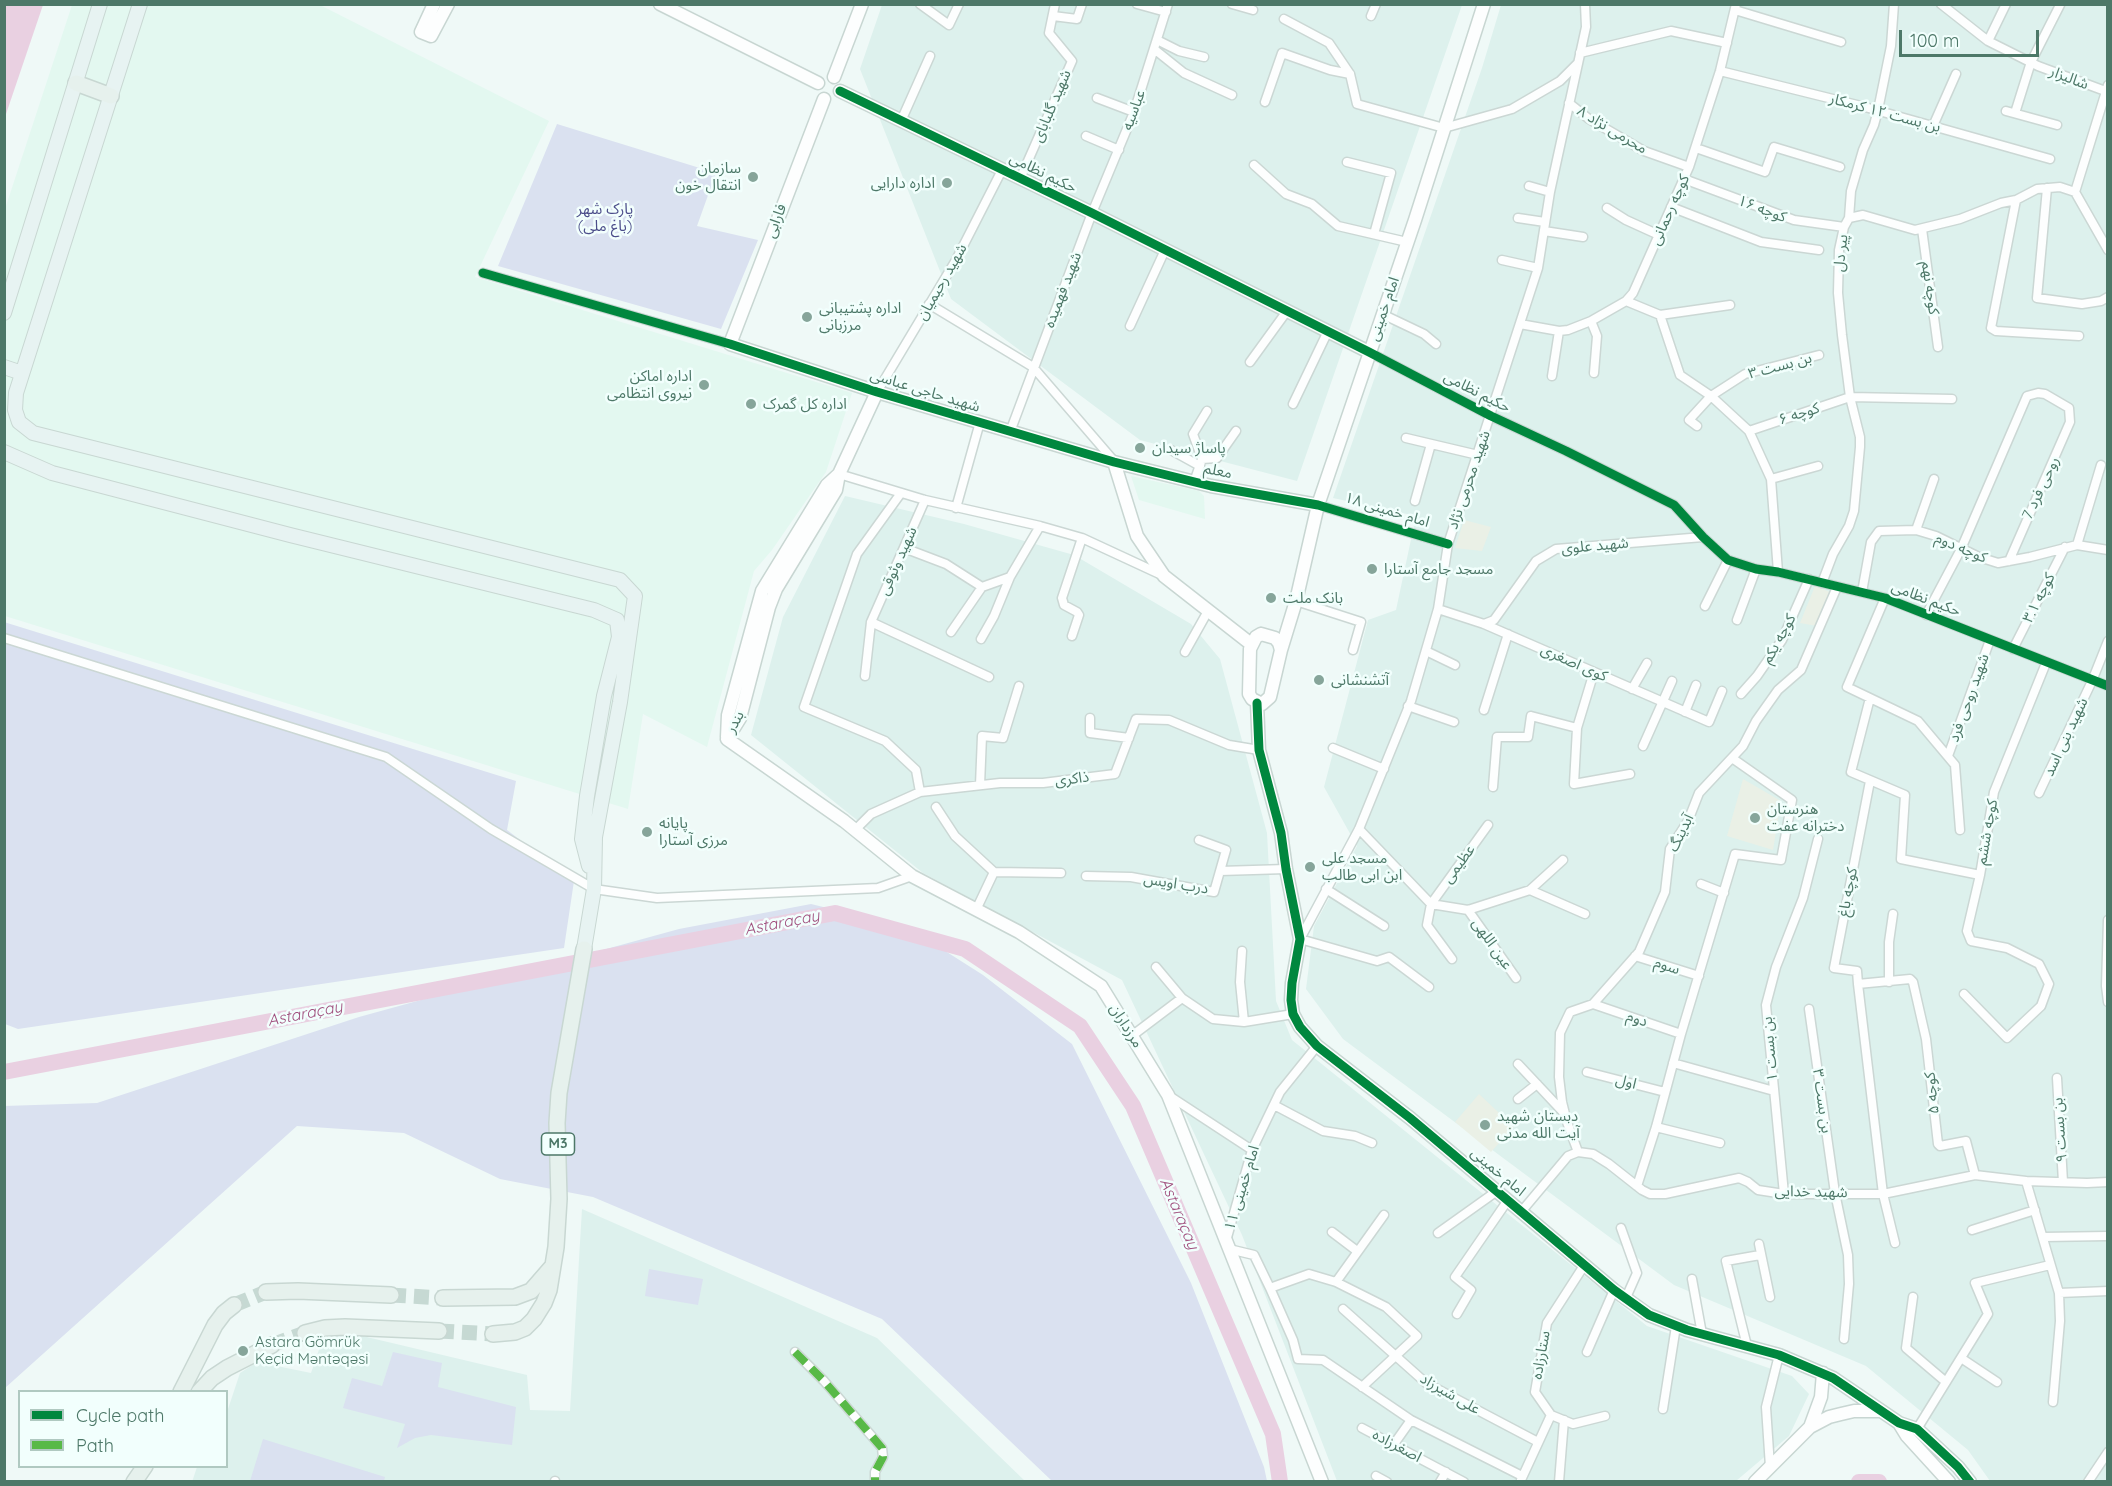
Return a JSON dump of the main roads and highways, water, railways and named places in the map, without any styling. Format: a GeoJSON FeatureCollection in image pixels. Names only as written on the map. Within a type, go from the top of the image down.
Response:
{"type":"FeatureCollection","features":[{"type":"Feature","properties":{"kind":"highway"},"geometry":{"type":"LineString","coordinates":[[76,83],[111,96]]}},
{"type":"Feature","properties":{"kind":"highway","name":"M3"},"geometry":{"type":"LineString","coordinates":[[493,1334],[515,1332],[525,1328],[534,1319],[544,1303],[554,1263],[559,1199],[557,1123],[559,1093],[584,949]]}},
{"type":"Feature","properties":{"kind":"highway"},"geometry":{"type":"LineString","coordinates":[[443,1298],[514,1297],[531,1291],[554,1263]]}},
{"type":"Feature","properties":{"kind":"highway"},"geometry":{"type":"LineString","coordinates":[[266,1292],[277,1290],[391,1295]]}},
{"type":"Feature","properties":{"kind":"highway"},"geometry":{"type":"LineString","coordinates":[[182,1390],[215,1325],[234,1305]]}},
{"type":"Feature","properties":{"kind":"highway"},"geometry":{"type":"LineString","coordinates":[[305,1333],[325,1328],[345,1327],[439,1331]]}},
{"type":"Feature","properties":{"kind":"highway"},"geometry":{"type":"LineString","coordinates":[[201,1390],[212,1378],[227,1368],[272,1346]]}},
{"type":"Feature","properties":{"kind":"highway"},"geometry":{"type":"LineString","coordinates":[[134,1482],[142,1468]]}},
{"type":"Feature","properties":{"kind":"main road"},"geometry":{"type":"LineString","coordinates":[[4,313],[100,4]]}},
{"type":"Feature","properties":{"kind":"main road"},"geometry":{"type":"LineString","coordinates":[[140,4],[16,393],[15,410],[19,422],[33,433],[620,580],[635,596],[620,702],[595,837],[594,889],[584,949]]}},
{"type":"Feature","properties":{"kind":"main road"},"geometry":{"type":"LineString","coordinates":[[4,367],[22,373]]}},
{"type":"Feature","properties":{"kind":"main road"},"geometry":{"type":"LineString","coordinates":[[4,452],[52,473],[290,535],[594,609],[617,620],[619,637],[604,696],[582,839],[594,889]]}},
{"type":"Feature","properties":{"kind":"waterway","name":"Astaraçay"},"geometry":{"type":"LineString","coordinates":[[4,1072],[835,913],[965,949],[1080,1026],[1133,1106],[1273,1434],[1280,1482]]}},
{"type":"Feature","properties":{"kind":"waterway","name":"Astaraçay"},"geometry":{"type":"LineString","coordinates":[[1859,1482],[1879,1482]]}},
{"type":"Feature","properties":{"kind":"tunnel"},"geometry":{"type":"LineString","coordinates":[[234,1305],[266,1292]]}},
{"type":"Feature","properties":{"kind":"tunnel"},"geometry":{"type":"LineString","coordinates":[[391,1295],[443,1298]]}},
{"type":"Feature","properties":{"kind":"tunnel"},"geometry":{"type":"LineString","coordinates":[[439,1331],[493,1334]]}},
{"type":"Feature","properties":{"kind":"tunnel"},"geometry":{"type":"LineString","coordinates":[[272,1345],[305,1333]]}},
{"type":"Feature","properties":{"kind":"place","name":"سازمان انتقال خون"},"geometry":{"type":"Point","coordinates":[753,177]}},
{"type":"Feature","properties":{"kind":"place","name":"اداره دارایی"},"geometry":{"type":"Point","coordinates":[947,183]}},
{"type":"Feature","properties":{"kind":"place","name":"اداره پشتیبانی مرزبانی"},"geometry":{"type":"Point","coordinates":[807,317]}},
{"type":"Feature","properties":{"kind":"place","name":"اداره اماکن نیروی انتظامی"},"geometry":{"type":"Point","coordinates":[704,385]}},
{"type":"Feature","properties":{"kind":"place","name":"اداره کل گمرک"},"geometry":{"type":"Point","coordinates":[751,404]}},
{"type":"Feature","properties":{"kind":"place","name":"پاساژ سیدان"},"geometry":{"type":"Point","coordinates":[1140,448]}},
{"type":"Feature","properties":{"kind":"place","name":"مسجد جامع آستارا"},"geometry":{"type":"Point","coordinates":[1372,569]}},
{"type":"Feature","properties":{"kind":"place","name":"بانک ملت"},"geometry":{"type":"Point","coordinates":[1271,598]}},
{"type":"Feature","properties":{"kind":"place","name":"آتشنشانی"},"geometry":{"type":"Point","coordinates":[1319,680]}},
{"type":"Feature","properties":{"kind":"place","name":"هنرستان دخترانه عفت"},"geometry":{"type":"Point","coordinates":[1755,818]}},
{"type":"Feature","properties":{"kind":"place","name":"پایانه مرزی آستارا"},"geometry":{"type":"Point","coordinates":[647,832]}},
{"type":"Feature","properties":{"kind":"place","name":"مسجد علی ابن ابی طالب"},"geometry":{"type":"Point","coordinates":[1310,867]}},
{"type":"Feature","properties":{"kind":"place","name":"دبستان شهید آیت الله مدنی"},"geometry":{"type":"Point","coordinates":[1485,1125]}},
{"type":"Feature","properties":{"kind":"place","name":"Astara Gömrük Keçid Məntəqəsi"},"geometry":{"type":"Point","coordinates":[243,1351]}},
{"type":"Feature","properties":{"kind":"park label","name":"پارک شهر (باغ ملی)"},"geometry":{"type":"Point","coordinates":[605,218]}}]}
